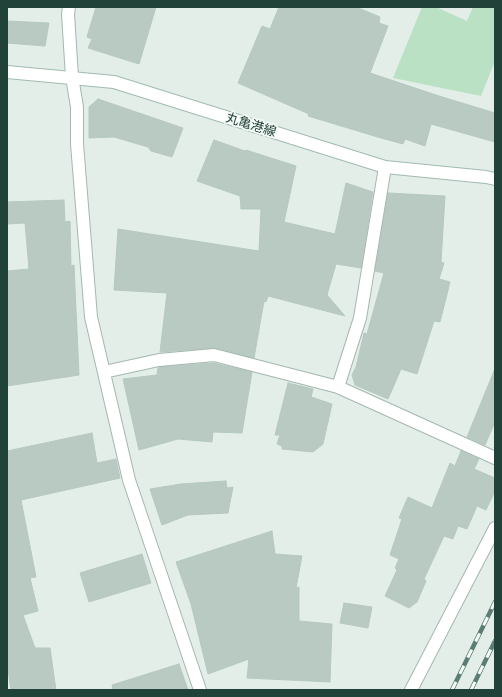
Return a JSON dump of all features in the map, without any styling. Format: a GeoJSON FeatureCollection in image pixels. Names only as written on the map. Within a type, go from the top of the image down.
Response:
{"type":"FeatureCollection","features":[{"type":"Feature","properties":{"kind":"street"},"geometry":{"type":"LineString","coordinates":[[69,7],[68,14],[72,78],[77,107],[77,144],[91,317],[129,480],[200,690]]}},
{"type":"Feature","properties":{"kind":"street","name":"丸亀港線"},"geometry":{"type":"LineString","coordinates":[[7,72],[114,82],[385,167],[495,179]]}},
{"type":"Feature","properties":{"kind":"street"},"geometry":{"type":"LineString","coordinates":[[338,387],[360,318],[385,167]]}},
{"type":"Feature","properties":{"kind":"street"},"geometry":{"type":"LineString","coordinates":[[104,372],[159,360],[214,355],[338,387],[495,458]]}},
{"type":"Feature","properties":{"kind":"street"},"geometry":{"type":"LineString","coordinates":[[411,690],[495,528]]}},
{"type":"Feature","properties":{"kind":"green space"},"geometry":{"type":"Polygon","coordinates":[[[422,7],[436,7],[467,21],[473,7],[495,8],[495,61],[481,96],[393,78],[422,7]]]}},
{"type":"Feature","properties":{"kind":"building"},"geometry":{"type":"Polygon","coordinates":[[[96,7],[156,7],[139,64],[88,48],[92,39],[87,37],[96,7]]]}},
{"type":"Feature","properties":{"kind":"building"},"geometry":{"type":"Polygon","coordinates":[[[279,7],[356,7],[380,17],[379,23],[388,26],[370,73],[495,113],[495,142],[431,124],[425,146],[405,139],[403,144],[308,116],[309,114],[238,83],[262,26],[270,29],[279,7]]]}},
{"type":"Feature","properties":{"kind":"building"},"geometry":{"type":"Polygon","coordinates":[[[7,21],[49,23],[45,46],[7,43],[7,21]]]}},
{"type":"Feature","properties":{"kind":"building"},"geometry":{"type":"Polygon","coordinates":[[[98,99],[183,128],[172,157],[151,151],[148,147],[114,137],[89,138],[89,107],[98,99]]]}},
{"type":"Feature","properties":{"kind":"building"},"geometry":{"type":"Polygon","coordinates":[[[214,140],[296,166],[284,222],[335,234],[346,183],[373,192],[361,268],[336,264],[327,295],[345,316],[268,296],[266,302],[264,301],[254,358],[214,348],[160,352],[167,293],[114,290],[118,229],[259,251],[261,209],[241,209],[240,196],[197,181],[214,140]]]}},
{"type":"Feature","properties":{"kind":"building"},"geometry":{"type":"Polygon","coordinates":[[[388,193],[445,196],[441,262],[444,263],[439,279],[450,282],[440,322],[434,321],[417,374],[401,369],[388,399],[355,385],[352,375],[356,367],[364,333],[367,334],[384,273],[375,271],[388,193]]]}},
{"type":"Feature","properties":{"kind":"building"},"geometry":{"type":"Polygon","coordinates":[[[64,200],[65,222],[70,221],[71,266],[74,265],[79,375],[7,386],[7,271],[29,269],[25,223],[7,224],[7,202],[64,200]]]}},
{"type":"Feature","properties":{"kind":"building"},"geometry":{"type":"Polygon","coordinates":[[[213,363],[252,372],[242,433],[213,432],[212,442],[178,439],[139,450],[123,379],[157,375],[158,368],[160,367],[213,363]]]}},
{"type":"Feature","properties":{"kind":"building"},"geometry":{"type":"Polygon","coordinates":[[[494,371],[495,422],[485,445],[467,437],[494,371]]]}},
{"type":"Feature","properties":{"kind":"building"},"geometry":{"type":"Polygon","coordinates":[[[288,383],[313,389],[311,397],[332,404],[323,444],[313,452],[282,449],[282,446],[277,444],[280,435],[275,435],[288,383]]]}},
{"type":"Feature","properties":{"kind":"building"},"geometry":{"type":"Polygon","coordinates":[[[92,433],[97,463],[116,459],[120,478],[21,500],[36,577],[30,578],[38,611],[23,615],[35,648],[50,648],[56,690],[11,690],[7,663],[7,451],[92,433]]]}},
{"type":"Feature","properties":{"kind":"building"},"geometry":{"type":"Polygon","coordinates":[[[461,451],[479,459],[474,469],[495,478],[495,491],[486,510],[477,506],[467,529],[458,526],[453,539],[444,536],[424,579],[426,581],[417,602],[409,608],[385,596],[397,570],[395,568],[399,559],[390,555],[402,519],[399,518],[408,497],[432,508],[450,463],[455,466],[461,451]]]}},
{"type":"Feature","properties":{"kind":"building"},"geometry":{"type":"Polygon","coordinates":[[[226,481],[227,488],[233,487],[228,513],[188,515],[162,525],[150,489],[181,484],[226,481]]]}},
{"type":"Feature","properties":{"kind":"building"},"geometry":{"type":"Polygon","coordinates":[[[272,531],[275,554],[302,556],[296,588],[299,587],[299,621],[332,624],[330,682],[247,678],[249,659],[208,674],[191,604],[176,562],[272,531]]]}},
{"type":"Feature","properties":{"kind":"building"},"geometry":{"type":"Polygon","coordinates":[[[142,554],[151,583],[89,602],[80,573],[142,554]]]}},
{"type":"Feature","properties":{"kind":"building"},"geometry":{"type":"Polygon","coordinates":[[[344,603],[372,607],[368,628],[340,623],[344,603]]]}},
{"type":"Feature","properties":{"kind":"building"},"geometry":{"type":"Polygon","coordinates":[[[179,664],[188,690],[113,690],[112,685],[179,664]]]}},
{"type":"Feature","properties":{"kind":"railway"},"geometry":{"type":"LineString","coordinates":[[452,690],[495,602]]}},
{"type":"Feature","properties":{"kind":"railway"},"geometry":{"type":"LineString","coordinates":[[471,690],[495,641]]}}]}
